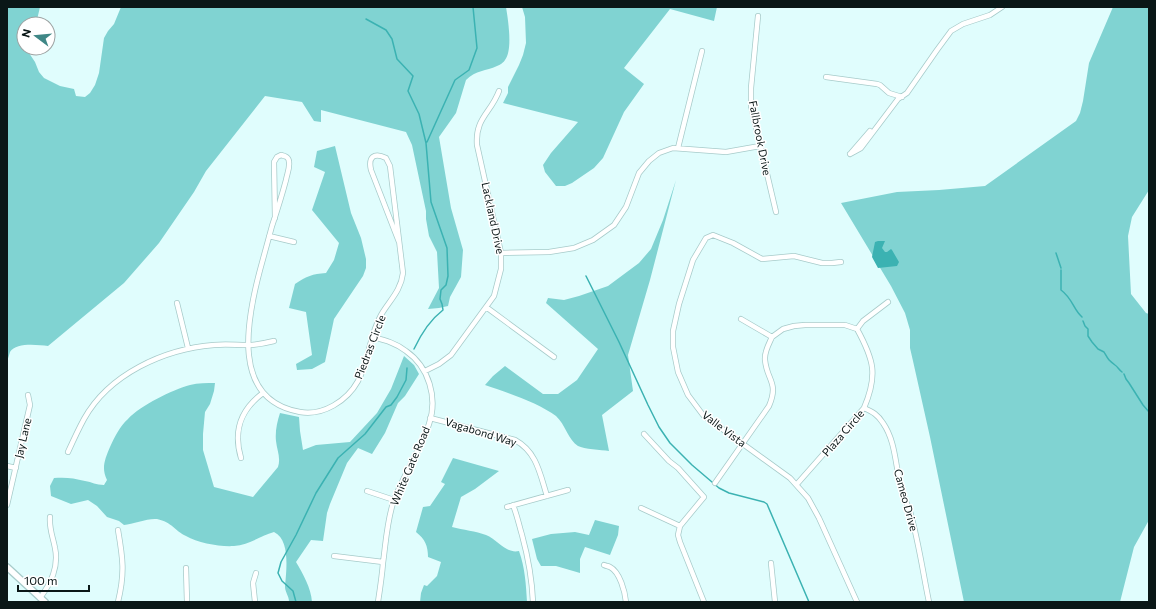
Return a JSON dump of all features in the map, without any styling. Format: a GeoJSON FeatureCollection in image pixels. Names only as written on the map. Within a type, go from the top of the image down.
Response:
{"type":"FeatureCollection","features":[{"type":"Feature","properties":{"kind":"street"},"geometry":{"type":"LineString","coordinates":[[850,154],[861,148],[900,98],[907,94],[951,32],[963,24],[990,15],[1002,7]]}},
{"type":"Feature","properties":{"kind":"street","name":"Fallbrook Drive"},"geometry":{"type":"LineString","coordinates":[[758,16],[752,106],[776,212]]}},
{"type":"Feature","properties":{"kind":"street"},"geometry":{"type":"LineString","coordinates":[[678,148],[702,51]]}},
{"type":"Feature","properties":{"kind":"street"},"geometry":{"type":"LineString","coordinates":[[826,77],[877,84],[889,93],[900,98]]}},
{"type":"Feature","properties":{"kind":"street","name":"Lackland Drive"},"geometry":{"type":"LineString","coordinates":[[425,371],[439,364],[451,355],[494,296],[498,282],[501,269],[501,253],[476,138],[480,122],[496,99],[499,91]]}},
{"type":"Feature","properties":{"kind":"street"},"geometry":{"type":"LineString","coordinates":[[501,253],[549,252],[574,248],[593,240],[614,225],[626,207],[639,174],[649,161],[659,153],[673,148],[726,152],[760,146]]}},
{"type":"Feature","properties":{"kind":"street","name":"Piedras Circle"},"geometry":{"type":"LineString","coordinates":[[275,218],[274,162],[277,157],[281,155],[287,157],[289,162],[287,175],[254,294],[248,345],[250,363],[263,393],[273,402],[286,409],[302,412],[314,412],[327,409],[345,398],[355,385],[363,369],[380,316],[398,290],[402,280],[403,273],[390,166],[386,158],[375,155],[371,158],[371,170],[399,242]]}},
{"type":"Feature","properties":{"kind":"street","name":"Valle Vista"},"geometry":{"type":"LineString","coordinates":[[841,262],[822,263],[794,256],[762,259],[728,241],[713,235],[706,238],[693,260],[688,274],[673,331],[673,347],[678,372],[688,395],[703,415],[790,478],[808,498],[819,518],[857,602]]}},
{"type":"Feature","properties":{"kind":"street"},"geometry":{"type":"LineString","coordinates":[[269,236],[294,242]]}},
{"type":"Feature","properties":{"kind":"street"},"geometry":{"type":"LineString","coordinates":[[716,482],[769,406],[772,399],[773,386],[765,360],[766,351],[772,336],[783,329],[805,325],[845,325],[857,329],[863,321],[888,302]]}},
{"type":"Feature","properties":{"kind":"street"},"geometry":{"type":"LineString","coordinates":[[177,303],[188,348]]}},
{"type":"Feature","properties":{"kind":"street"},"geometry":{"type":"LineString","coordinates":[[486,307],[554,357]]}},
{"type":"Feature","properties":{"kind":"street"},"geometry":{"type":"LineString","coordinates":[[741,319],[772,336]]}},
{"type":"Feature","properties":{"kind":"street","name":"Plaza Circle"},"geometry":{"type":"LineString","coordinates":[[797,484],[864,408],[871,393],[873,370],[871,358],[857,329]]}},
{"type":"Feature","properties":{"kind":"street","name":"White Gate Road"},"geometry":{"type":"LineString","coordinates":[[373,337],[407,351],[421,365],[425,371],[432,394],[433,406],[425,432],[394,500],[386,535],[378,602]]}},
{"type":"Feature","properties":{"kind":"street"},"geometry":{"type":"LineString","coordinates":[[68,452],[84,418],[103,394],[120,379],[135,370],[162,357],[188,348],[214,345],[248,345],[274,341]]}},
{"type":"Feature","properties":{"kind":"street"},"geometry":{"type":"LineString","coordinates":[[241,458],[238,446],[240,423],[250,404],[263,393]]}},
{"type":"Feature","properties":{"kind":"street","name":"Jay Lane"},"geometry":{"type":"LineString","coordinates":[[7,505],[30,405],[28,395]]}},
{"type":"Feature","properties":{"kind":"street","name":"Cameo Drive"},"geometry":{"type":"LineString","coordinates":[[864,408],[874,412],[877,415],[883,422],[889,434],[894,450],[901,488],[911,515],[930,602]]}},
{"type":"Feature","properties":{"kind":"street","name":"Vagabond Way"},"geometry":{"type":"LineString","coordinates":[[430,418],[515,440],[520,443],[535,460],[547,496]]}},
{"type":"Feature","properties":{"kind":"street"},"geometry":{"type":"LineString","coordinates":[[644,434],[704,497],[680,526],[678,535],[704,602]]}},
{"type":"Feature","properties":{"kind":"street"},"geometry":{"type":"LineString","coordinates":[[7,466],[16,468]]}},
{"type":"Feature","properties":{"kind":"street"},"geometry":{"type":"LineString","coordinates":[[507,507],[568,490]]}},
{"type":"Feature","properties":{"kind":"street"},"geometry":{"type":"LineString","coordinates":[[367,491],[394,500]]}},
{"type":"Feature","properties":{"kind":"street"},"geometry":{"type":"LineString","coordinates":[[513,505],[526,551],[532,580],[534,602]]}},
{"type":"Feature","properties":{"kind":"street"},"geometry":{"type":"LineString","coordinates":[[641,508],[680,526]]}},
{"type":"Feature","properties":{"kind":"street"},"geometry":{"type":"LineString","coordinates":[[7,567],[43,600],[51,583],[56,566],[56,549],[50,526],[50,517]]}},
{"type":"Feature","properties":{"kind":"street"},"geometry":{"type":"LineString","coordinates":[[118,530],[123,557],[123,570],[122,585],[118,602]]}},
{"type":"Feature","properties":{"kind":"street"},"geometry":{"type":"LineString","coordinates":[[334,556],[383,562]]}},
{"type":"Feature","properties":{"kind":"street"},"geometry":{"type":"LineString","coordinates":[[771,563],[775,602]]}},
{"type":"Feature","properties":{"kind":"street"},"geometry":{"type":"LineString","coordinates":[[604,565],[610,567],[618,575],[626,594],[626,602]]}},
{"type":"Feature","properties":{"kind":"street"},"geometry":{"type":"LineString","coordinates":[[186,568],[187,602]]}},
{"type":"Feature","properties":{"kind":"street"},"geometry":{"type":"LineString","coordinates":[[255,602],[253,583],[256,573]]}},
{"type":"Feature","properties":{"kind":"shaded area"},"geometry":{"type":"Polygon","coordinates":[[[7,7],[40,7],[38,16],[16,16],[16,56],[31,56],[39,72],[44,78],[60,86],[74,89],[76,96],[85,97],[90,93],[95,85],[99,73],[104,38],[114,24],[121,7],[506,7],[509,49],[504,61],[493,68],[477,72],[466,80],[456,113],[439,137],[451,208],[463,250],[461,277],[450,297],[448,306],[428,309],[439,288],[437,252],[429,236],[426,211],[412,145],[406,132],[321,110],[321,122],[314,121],[302,102],[265,96],[206,171],[194,192],[159,243],[124,283],[48,346],[22,345],[10,352],[7,362],[7,7]]]}},
{"type":"Feature","properties":{"kind":"shaded area"},"geometry":{"type":"Polygon","coordinates":[[[522,7],[717,7],[714,21],[670,9],[624,68],[644,84],[624,112],[603,158],[594,168],[572,183],[565,186],[556,186],[545,172],[543,165],[551,153],[578,122],[503,103],[508,93],[508,87],[523,55],[526,43],[525,17],[522,7]]]}},
{"type":"Feature","properties":{"kind":"shaded area"},"geometry":{"type":"Polygon","coordinates":[[[1113,7],[1149,7],[1149,190],[1132,217],[1128,236],[1131,294],[1146,313],[1149,314],[1149,520],[1134,547],[1120,602],[964,602],[910,348],[910,330],[905,313],[891,286],[841,203],[897,192],[985,186],[1076,121],[1083,101],[1089,63],[1113,7]]]}},
{"type":"Feature","properties":{"kind":"shaded area"},"geometry":{"type":"Polygon","coordinates":[[[335,146],[351,213],[361,238],[366,259],[366,268],[363,276],[334,319],[325,362],[312,369],[297,370],[296,364],[312,355],[306,312],[289,308],[295,284],[310,276],[326,273],[334,260],[339,243],[312,210],[325,172],[314,167],[317,151],[335,146]]]}},
{"type":"Feature","properties":{"kind":"shaded area"},"geometry":{"type":"Polygon","coordinates":[[[676,180],[650,280],[628,355],[633,391],[602,415],[609,451],[588,449],[578,446],[572,440],[559,419],[549,411],[522,398],[485,385],[505,366],[543,394],[558,394],[577,380],[598,349],[546,303],[548,298],[564,300],[608,286],[639,263],[651,249],[663,220],[676,180]]]}},
{"type":"Feature","properties":{"kind":"shaded area"},"geometry":{"type":"Polygon","coordinates":[[[885,241],[882,248],[885,252],[891,249],[892,250],[899,262],[897,266],[878,268],[872,257],[875,242],[885,241]]]}},
{"type":"Feature","properties":{"kind":"shaded area"},"geometry":{"type":"Polygon","coordinates":[[[404,356],[414,365],[419,374],[405,396],[398,403],[385,433],[372,454],[358,448],[347,463],[327,513],[323,541],[311,540],[296,562],[308,586],[312,602],[289,602],[285,587],[285,549],[283,542],[274,532],[239,545],[228,546],[203,543],[182,534],[170,524],[162,520],[149,519],[124,525],[119,521],[107,517],[97,506],[88,500],[71,504],[51,496],[50,486],[54,478],[73,478],[104,485],[107,480],[104,471],[104,464],[112,444],[122,425],[141,408],[166,394],[183,387],[196,384],[215,383],[210,404],[205,412],[203,434],[203,450],[214,487],[253,497],[279,464],[276,434],[280,413],[299,417],[303,450],[316,445],[350,442],[377,413],[391,389],[404,356]]]}},
{"type":"Feature","properties":{"kind":"shaded area"},"geometry":{"type":"Polygon","coordinates":[[[453,458],[499,471],[475,489],[461,497],[452,527],[478,532],[490,537],[506,549],[519,551],[526,582],[527,602],[420,602],[424,585],[427,586],[437,576],[441,562],[428,557],[425,543],[422,537],[416,532],[423,507],[430,506],[445,484],[441,482],[453,458]]]}},
{"type":"Feature","properties":{"kind":"shaded area"},"geometry":{"type":"Polygon","coordinates":[[[595,520],[619,526],[618,535],[610,555],[585,547],[580,559],[580,573],[556,566],[541,566],[537,559],[532,539],[551,534],[575,532],[589,535],[595,520]]]}},
{"type":"Feature","properties":{"kind":"waterway"},"geometry":{"type":"LineString","coordinates":[[427,142],[455,80],[469,70],[477,48],[473,7]]}},
{"type":"Feature","properties":{"kind":"waterway"},"geometry":{"type":"LineString","coordinates":[[366,19],[386,30],[392,39],[397,59],[413,76],[408,91],[419,114],[426,143],[431,202],[447,248],[448,276],[446,285],[441,290],[440,299],[443,310],[426,328],[414,349]]}},
{"type":"Feature","properties":{"kind":"waterway"},"geometry":{"type":"LineString","coordinates":[[1056,253],[1061,268]]}},
{"type":"Feature","properties":{"kind":"waterway"},"geometry":{"type":"LineString","coordinates":[[1061,270],[1061,290],[1065,293],[1082,317]]}},
{"type":"Feature","properties":{"kind":"waterway"},"geometry":{"type":"LineString","coordinates":[[586,276],[659,427],[670,443],[692,465],[719,488],[729,493],[767,504],[809,602]]}},
{"type":"Feature","properties":{"kind":"waterway"},"geometry":{"type":"LineString","coordinates":[[1083,321],[1088,329],[1088,336],[1092,342],[1098,349],[1104,352],[1109,361],[1122,372]]}},
{"type":"Feature","properties":{"kind":"waterway"},"geometry":{"type":"LineString","coordinates":[[296,602],[293,591],[282,581],[278,573],[281,562],[316,493],[338,458],[365,434],[386,407],[391,405],[406,380],[407,368]]}},
{"type":"Feature","properties":{"kind":"waterway"},"geometry":{"type":"LineString","coordinates":[[1124,374],[1149,412]]}}]}
